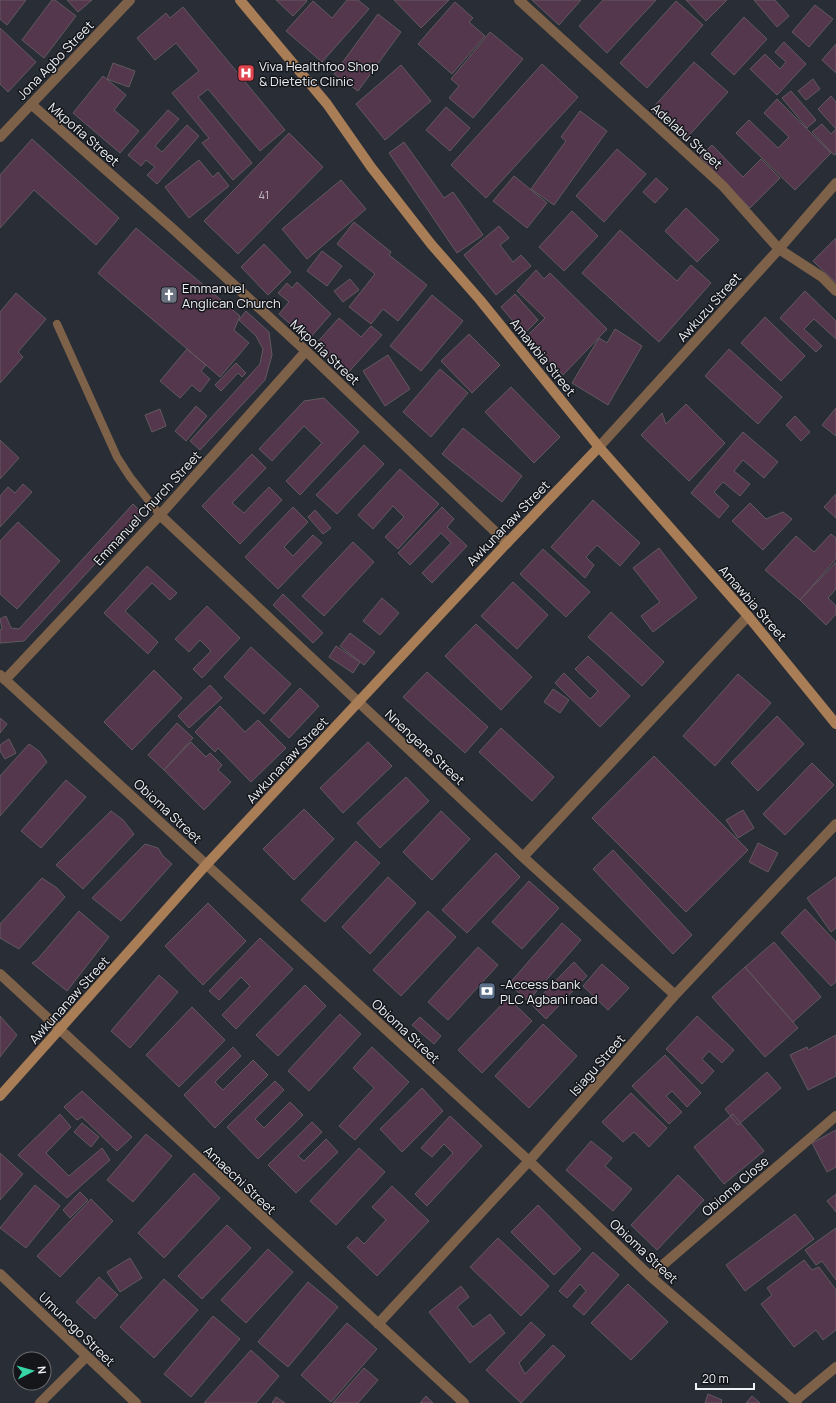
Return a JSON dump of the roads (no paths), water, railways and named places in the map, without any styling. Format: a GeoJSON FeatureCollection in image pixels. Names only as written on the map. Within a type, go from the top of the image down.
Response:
{"type":"FeatureCollection","features":[{"type":"Feature","properties":{"kind":"street","name":"Jona Agbo Street"},"geometry":{"type":"LineString","coordinates":[[0,137],[130,0]]}},
{"type":"Feature","properties":{"kind":"street","name":"Amawbia Street"},"geometry":{"type":"LineString","coordinates":[[240,0],[327,104],[371,167],[431,244],[480,300],[599,447],[748,616],[836,724]]}},
{"type":"Feature","properties":{"kind":"street","name":"Adelabu Street"},"geometry":{"type":"LineString","coordinates":[[519,0],[723,186],[779,249],[822,278],[836,291]]}},
{"type":"Feature","properties":{"kind":"street","name":"Mkpofia Street"},"geometry":{"type":"LineString","coordinates":[[30,104],[173,229],[306,351],[507,543]]}},
{"type":"Feature","properties":{"kind":"street","name":"Awkuzu Street"},"geometry":{"type":"LineString","coordinates":[[599,447],[779,249],[836,182]]}},
{"type":"Feature","properties":{"kind":"street","name":"Emmanuel Church Street"},"geometry":{"type":"LineString","coordinates":[[2,677],[160,516],[306,351]]}},
{"type":"Feature","properties":{"kind":"street","name":"Awkunanaw Street"},"geometry":{"type":"LineString","coordinates":[[0,1096],[206,865],[507,543],[599,447]]}},
{"type":"Feature","properties":{"kind":"street","name":"Nnengene Street"},"geometry":{"type":"LineString","coordinates":[[160,516],[523,857],[676,995]]}},
{"type":"Feature","properties":{"kind":"street"},"geometry":{"type":"LineString","coordinates":[[523,857],[748,616]]}},
{"type":"Feature","properties":{"kind":"street","name":"Obioma Street"},"geometry":{"type":"LineString","coordinates":[[2,677],[529,1161],[650,1276],[796,1402]]}},
{"type":"Feature","properties":{"kind":"street","name":"Isiagu Street"},"geometry":{"type":"LineString","coordinates":[[378,1324],[529,1161],[676,995],[836,824]]}},
{"type":"Feature","properties":{"kind":"street","name":"Amaechi Street"},"geometry":{"type":"LineString","coordinates":[[0,974],[61,1029],[197,1158],[464,1403]]}},
{"type":"Feature","properties":{"kind":"street","name":"Obioma Close"},"geometry":{"type":"LineString","coordinates":[[650,1276],[836,1116]]}},
{"type":"Feature","properties":{"kind":"street","name":"Umunogo Street"},"geometry":{"type":"LineString","coordinates":[[0,1274],[136,1403]]}},
{"type":"Feature","properties":{"kind":"street"},"geometry":{"type":"LineString","coordinates":[[40,1403],[86,1357]]}},
{"type":"Feature","properties":{"kind":"street"},"geometry":{"type":"LineString","coordinates":[[796,1402],[836,1367]]}},
{"type":"Feature","properties":{"kind":"lane"},"geometry":{"type":"LineString","coordinates":[[57,324],[117,457],[160,516]]}},
{"type":"Feature","properties":{"kind":"place","name":"Viva Healthfoo Shop & Dietetic Clinic"},"geometry":{"type":"Point","coordinates":[246,73]}},
{"type":"Feature","properties":{"kind":"place","name":"Emmanuel Anglican Church"},"geometry":{"type":"Point","coordinates":[169,295]}},
{"type":"Feature","properties":{"kind":"place","name":"-Access bank PLC Agbani road"},"geometry":{"type":"Point","coordinates":[487,991]}}]}
